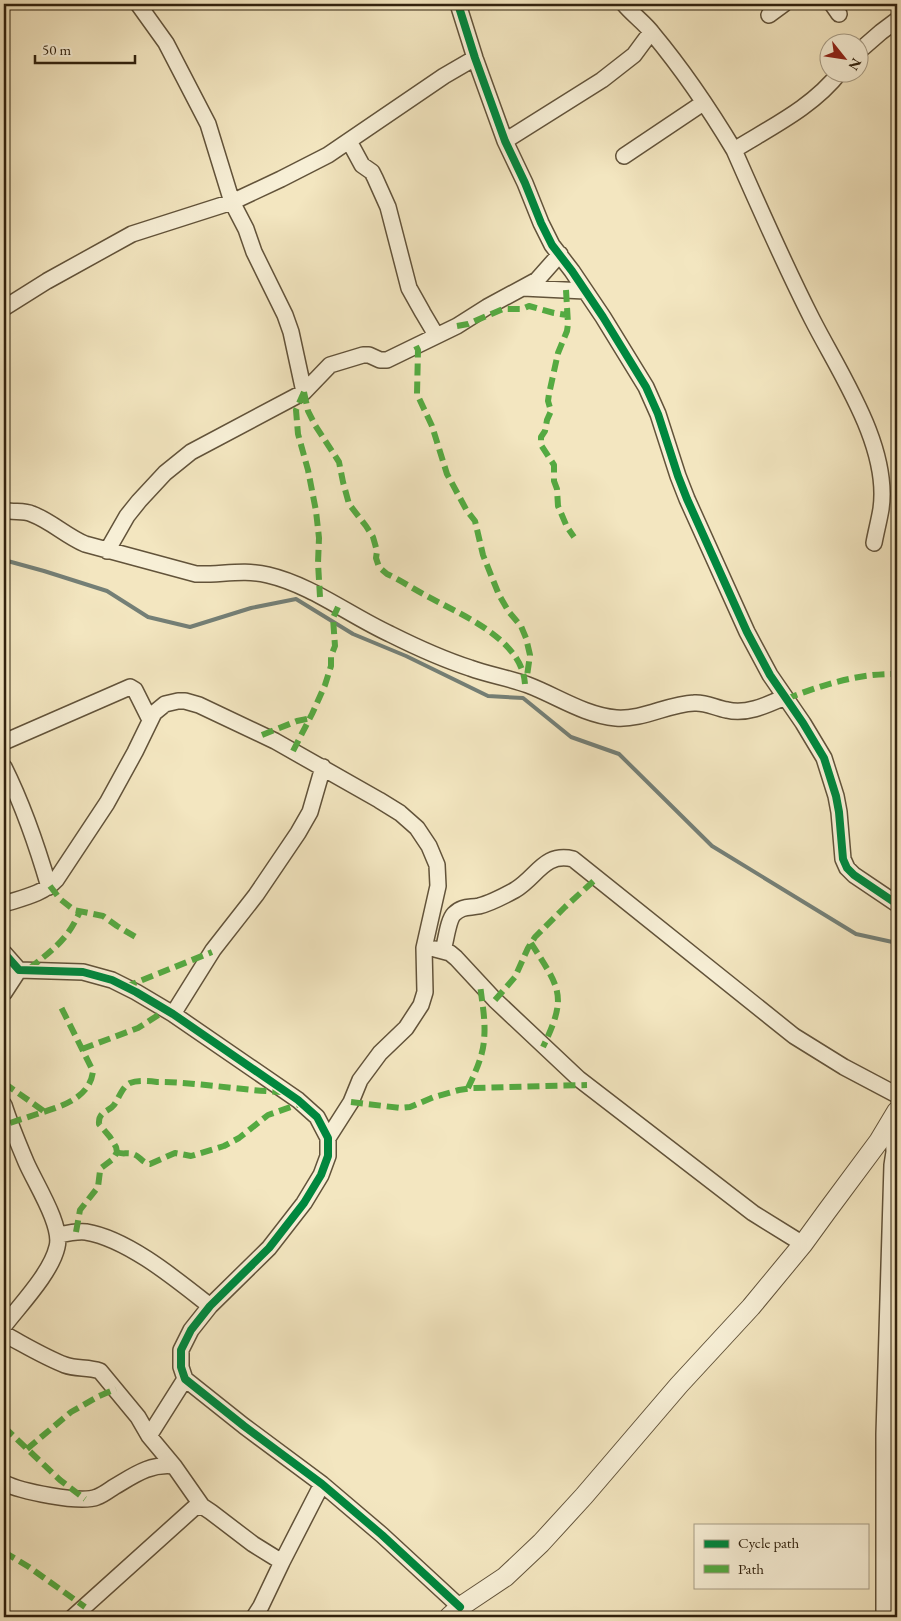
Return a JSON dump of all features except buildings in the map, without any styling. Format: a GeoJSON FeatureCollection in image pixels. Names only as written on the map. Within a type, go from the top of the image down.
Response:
{"type":"FeatureCollection","features":[{"type":"Feature","properties":{"kind":"street"},"geometry":{"type":"LineString","coordinates":[[138,4],[166,43],[208,124],[232,202],[285,315],[291,332],[304,392]]}},
{"type":"Feature","properties":{"kind":"street"},"geometry":{"type":"LineString","coordinates":[[458,4],[505,141],[541,223],[552,245],[585,291],[646,387],[658,414],[678,476],[713,558],[759,655],[816,743],[830,773],[839,812],[843,859],[847,868],[854,875],[897,904]]}},
{"type":"Feature","properties":{"kind":"street"},"geometry":{"type":"LineString","coordinates":[[624,4],[652,32],[703,102],[734,150],[812,319],[867,426],[873,442],[881,485],[881,508],[874,543]]}},
{"type":"Feature","properties":{"kind":"street"},"geometry":{"type":"LineString","coordinates":[[769,14],[784,4]]}},
{"type":"Feature","properties":{"kind":"street"},"geometry":{"type":"LineString","coordinates":[[868,43],[897,20]]}},
{"type":"Feature","properties":{"kind":"street"},"geometry":{"type":"LineString","coordinates":[[505,141],[602,80],[634,56],[652,32]]}},
{"type":"Feature","properties":{"kind":"street"},"geometry":{"type":"LineString","coordinates":[[4,308],[47,281],[132,234],[232,202],[328,155],[436,81],[475,58]]}},
{"type":"Feature","properties":{"kind":"street"},"geometry":{"type":"LineString","coordinates":[[734,150],[801,108],[832,82]]}},
{"type":"Feature","properties":{"kind":"street"},"geometry":{"type":"LineString","coordinates":[[624,156],[703,102]]}},
{"type":"Feature","properties":{"kind":"street"},"geometry":{"type":"LineString","coordinates":[[349,141],[362,165],[372,172],[376,178],[388,207],[409,288],[436,335]]}},
{"type":"Feature","properties":{"kind":"street"},"geometry":{"type":"LineString","coordinates":[[106,551],[139,500],[180,459],[304,392],[330,365],[363,355],[387,360],[457,326],[487,307],[537,280],[560,254]]}},
{"type":"Feature","properties":{"kind":"street"},"geometry":{"type":"LineString","coordinates":[[524,288],[585,291]]}},
{"type":"Feature","properties":{"kind":"street"},"geometry":{"type":"LineString","coordinates":[[4,510],[34,515],[75,540],[106,551],[196,574],[213,575],[248,572],[280,578],[308,590],[387,633],[430,653],[471,669],[525,684],[584,710],[608,717],[627,718],[694,702],[711,704],[729,711],[752,710],[785,697]]}},
{"type":"Feature","properties":{"kind":"street"},"geometry":{"type":"LineString","coordinates":[[4,742],[130,687],[135,690],[150,720]]}},
{"type":"Feature","properties":{"kind":"street"},"geometry":{"type":"LineString","coordinates":[[4,904],[49,887],[64,868],[107,803],[136,752],[154,713],[165,704],[186,701],[219,714],[323,767],[400,813],[417,828],[429,846],[437,865],[438,886],[424,948],[425,992],[421,1005],[406,1028],[370,1064],[360,1080],[351,1102],[328,1138]]}},
{"type":"Feature","properties":{"kind":"street"},"geometry":{"type":"LineString","coordinates":[[4,767],[14,786],[30,828],[49,887]]}},
{"type":"Feature","properties":{"kind":"street"},"geometry":{"type":"LineString","coordinates":[[173,1014],[213,950],[256,895],[298,833],[310,812],[323,767]]}},
{"type":"Feature","properties":{"kind":"street"},"geometry":{"type":"LineString","coordinates":[[443,950],[452,915],[460,908],[480,906],[507,894],[528,882],[546,863],[555,858],[563,856],[573,859],[794,1036],[844,1067],[896,1110]]}},
{"type":"Feature","properties":{"kind":"street"},"geometry":{"type":"LineString","coordinates":[[424,948],[443,950],[450,953],[495,1000],[579,1079],[753,1213],[803,1244]]}},
{"type":"Feature","properties":{"kind":"street"},"geometry":{"type":"LineString","coordinates":[[4,952],[19,970],[83,972],[112,980],[136,992],[173,1014],[298,1100],[317,1117],[328,1138],[328,1156],[321,1174],[304,1203],[269,1248],[210,1306],[191,1330],[180,1350],[181,1366],[185,1379],[322,1484],[382,1535],[455,1612],[505,1577],[540,1543],[584,1496],[679,1385],[751,1307],[803,1244],[879,1141],[896,1110]]}},
{"type":"Feature","properties":{"kind":"street"},"geometry":{"type":"LineString","coordinates":[[4,993],[19,970]]}},
{"type":"Feature","properties":{"kind":"street"},"geometry":{"type":"LineString","coordinates":[[4,1326],[42,1278],[58,1246],[53,1217],[26,1162],[5,1110]]}},
{"type":"Feature","properties":{"kind":"street"},"geometry":{"type":"LineString","coordinates":[[884,1617],[891,1435],[896,1110]]}},
{"type":"Feature","properties":{"kind":"street"},"geometry":{"type":"LineString","coordinates":[[57,1232],[59,1235],[69,1232],[85,1232],[120,1244],[210,1306]]}},
{"type":"Feature","properties":{"kind":"street"},"geometry":{"type":"LineString","coordinates":[[4,1334],[62,1364],[100,1371],[138,1417],[149,1436],[174,1466],[202,1506],[253,1544],[282,1562]]}},
{"type":"Feature","properties":{"kind":"street"},"geometry":{"type":"LineString","coordinates":[[149,1436],[185,1379]]}},
{"type":"Feature","properties":{"kind":"street"},"geometry":{"type":"LineString","coordinates":[[4,1483],[18,1488],[69,1499],[91,1499],[104,1494],[136,1473],[152,1467],[174,1466]]}},
{"type":"Feature","properties":{"kind":"street"},"geometry":{"type":"LineString","coordinates":[[254,1617],[322,1484]]}},
{"type":"Feature","properties":{"kind":"street"},"geometry":{"type":"LineString","coordinates":[[73,1617],[194,1508],[202,1506]]}},
{"type":"Feature","properties":{"kind":"waterway"},"geometry":{"type":"LineString","coordinates":[[4,560],[107,591],[148,617],[190,627],[251,608],[296,599],[353,634],[406,656],[488,696],[523,698],[571,737],[619,754],[712,846],[856,934],[897,943]]}},
{"type":"Feature","properties":{"kind":"marked path"},"geometry":{"type":"LineString","coordinates":[[566,290],[567,331],[558,353],[548,401],[551,411],[545,431],[541,437],[541,445],[554,465],[554,481],[557,489],[558,506],[567,527],[574,537]]}},
{"type":"Feature","properties":{"kind":"marked path"},"geometry":{"type":"LineString","coordinates":[[457,326],[468,324],[503,309],[522,309],[529,306],[567,315]]}},
{"type":"Feature","properties":{"kind":"marked path"},"geometry":{"type":"LineString","coordinates":[[416,346],[418,350],[417,394],[432,426],[447,474],[467,511],[475,521],[483,555],[499,595],[509,612],[521,626],[526,638],[530,655],[527,676]]}},
{"type":"Feature","properties":{"kind":"marked path"},"geometry":{"type":"LineString","coordinates":[[304,392],[308,411],[339,462],[349,504],[373,537],[379,567],[387,574],[487,629],[513,653],[521,668],[525,684]]}},
{"type":"Feature","properties":{"kind":"marked path"},"geometry":{"type":"LineString","coordinates":[[304,392],[296,410],[298,434],[308,470],[316,511],[319,538],[320,597]]}},
{"type":"Feature","properties":{"kind":"marked path"},"geometry":{"type":"LineString","coordinates":[[293,751],[325,685],[331,666],[331,656],[335,646],[333,618],[338,607]]}},
{"type":"Feature","properties":{"kind":"marked path"},"geometry":{"type":"LineString","coordinates":[[786,699],[841,681],[883,674],[897,674]]}},
{"type":"Feature","properties":{"kind":"marked path"},"geometry":{"type":"LineString","coordinates":[[262,735],[297,721],[311,718]]}},
{"type":"Feature","properties":{"kind":"marked path"},"geometry":{"type":"LineString","coordinates":[[495,1000],[515,977],[535,937],[597,878]]}},
{"type":"Feature","properties":{"kind":"marked path"},"geometry":{"type":"LineString","coordinates":[[50,886],[60,899],[74,910],[103,916],[139,939]]}},
{"type":"Feature","properties":{"kind":"marked path"},"geometry":{"type":"LineString","coordinates":[[29,969],[65,937],[80,911]]}},
{"type":"Feature","properties":{"kind":"marked path"},"geometry":{"type":"LineString","coordinates":[[531,943],[549,971],[557,993],[556,1015],[543,1047]]}},
{"type":"Feature","properties":{"kind":"marked path"},"geometry":{"type":"LineString","coordinates":[[125,987],[212,952]]}},
{"type":"Feature","properties":{"kind":"marked path"},"geometry":{"type":"LineString","coordinates":[[468,1088],[483,1046],[484,1019],[480,984]]}},
{"type":"Feature","properties":{"kind":"marked path"},"geometry":{"type":"LineString","coordinates":[[10,1123],[64,1105],[80,1095],[91,1081],[93,1071],[61,1007]]}},
{"type":"Feature","properties":{"kind":"marked path"},"geometry":{"type":"LineString","coordinates":[[82,1049],[138,1028],[166,1010]]}},
{"type":"Feature","properties":{"kind":"marked path"},"geometry":{"type":"LineString","coordinates":[[76,1232],[80,1210],[98,1187],[101,1168],[113,1159],[117,1152],[110,1137],[99,1124],[100,1117],[114,1105],[127,1085],[133,1082],[147,1081],[285,1092]]}},
{"type":"Feature","properties":{"kind":"marked path"},"geometry":{"type":"LineString","coordinates":[[4,1083],[45,1112]]}},
{"type":"Feature","properties":{"kind":"marked path"},"geometry":{"type":"LineString","coordinates":[[351,1102],[400,1108],[410,1107],[434,1097],[472,1088],[587,1085]]}},
{"type":"Feature","properties":{"kind":"marked path"},"geometry":{"type":"LineString","coordinates":[[117,1152],[133,1154],[150,1164],[175,1153],[191,1156],[224,1146],[239,1138],[268,1115],[302,1103]]}},
{"type":"Feature","properties":{"kind":"marked path"},"geometry":{"type":"LineString","coordinates":[[27,1449],[71,1412],[99,1396],[116,1389]]}},
{"type":"Feature","properties":{"kind":"marked path"},"geometry":{"type":"LineString","coordinates":[[4,1427],[60,1480],[85,1499]]}},
{"type":"Feature","properties":{"kind":"marked path"},"geometry":{"type":"LineString","coordinates":[[4,1552],[29,1567],[85,1607]]}},
{"type":"Feature","properties":{"kind":"cycle path"},"geometry":{"type":"LineString","coordinates":[[458,4],[505,141],[541,223],[552,245],[603,317],[646,387],[658,414],[687,499],[747,632],[770,675],[824,758],[836,796],[843,859],[847,868],[854,875],[897,904]]}},
{"type":"Feature","properties":{"kind":"cycle path"},"geometry":{"type":"LineString","coordinates":[[4,953],[19,970],[83,972],[112,980],[136,992],[173,1014],[298,1100],[317,1117],[328,1138],[328,1156],[321,1175],[304,1203],[269,1248],[210,1306],[191,1330],[181,1350],[181,1367],[185,1379],[322,1484],[382,1535],[460,1607]]}}]}
